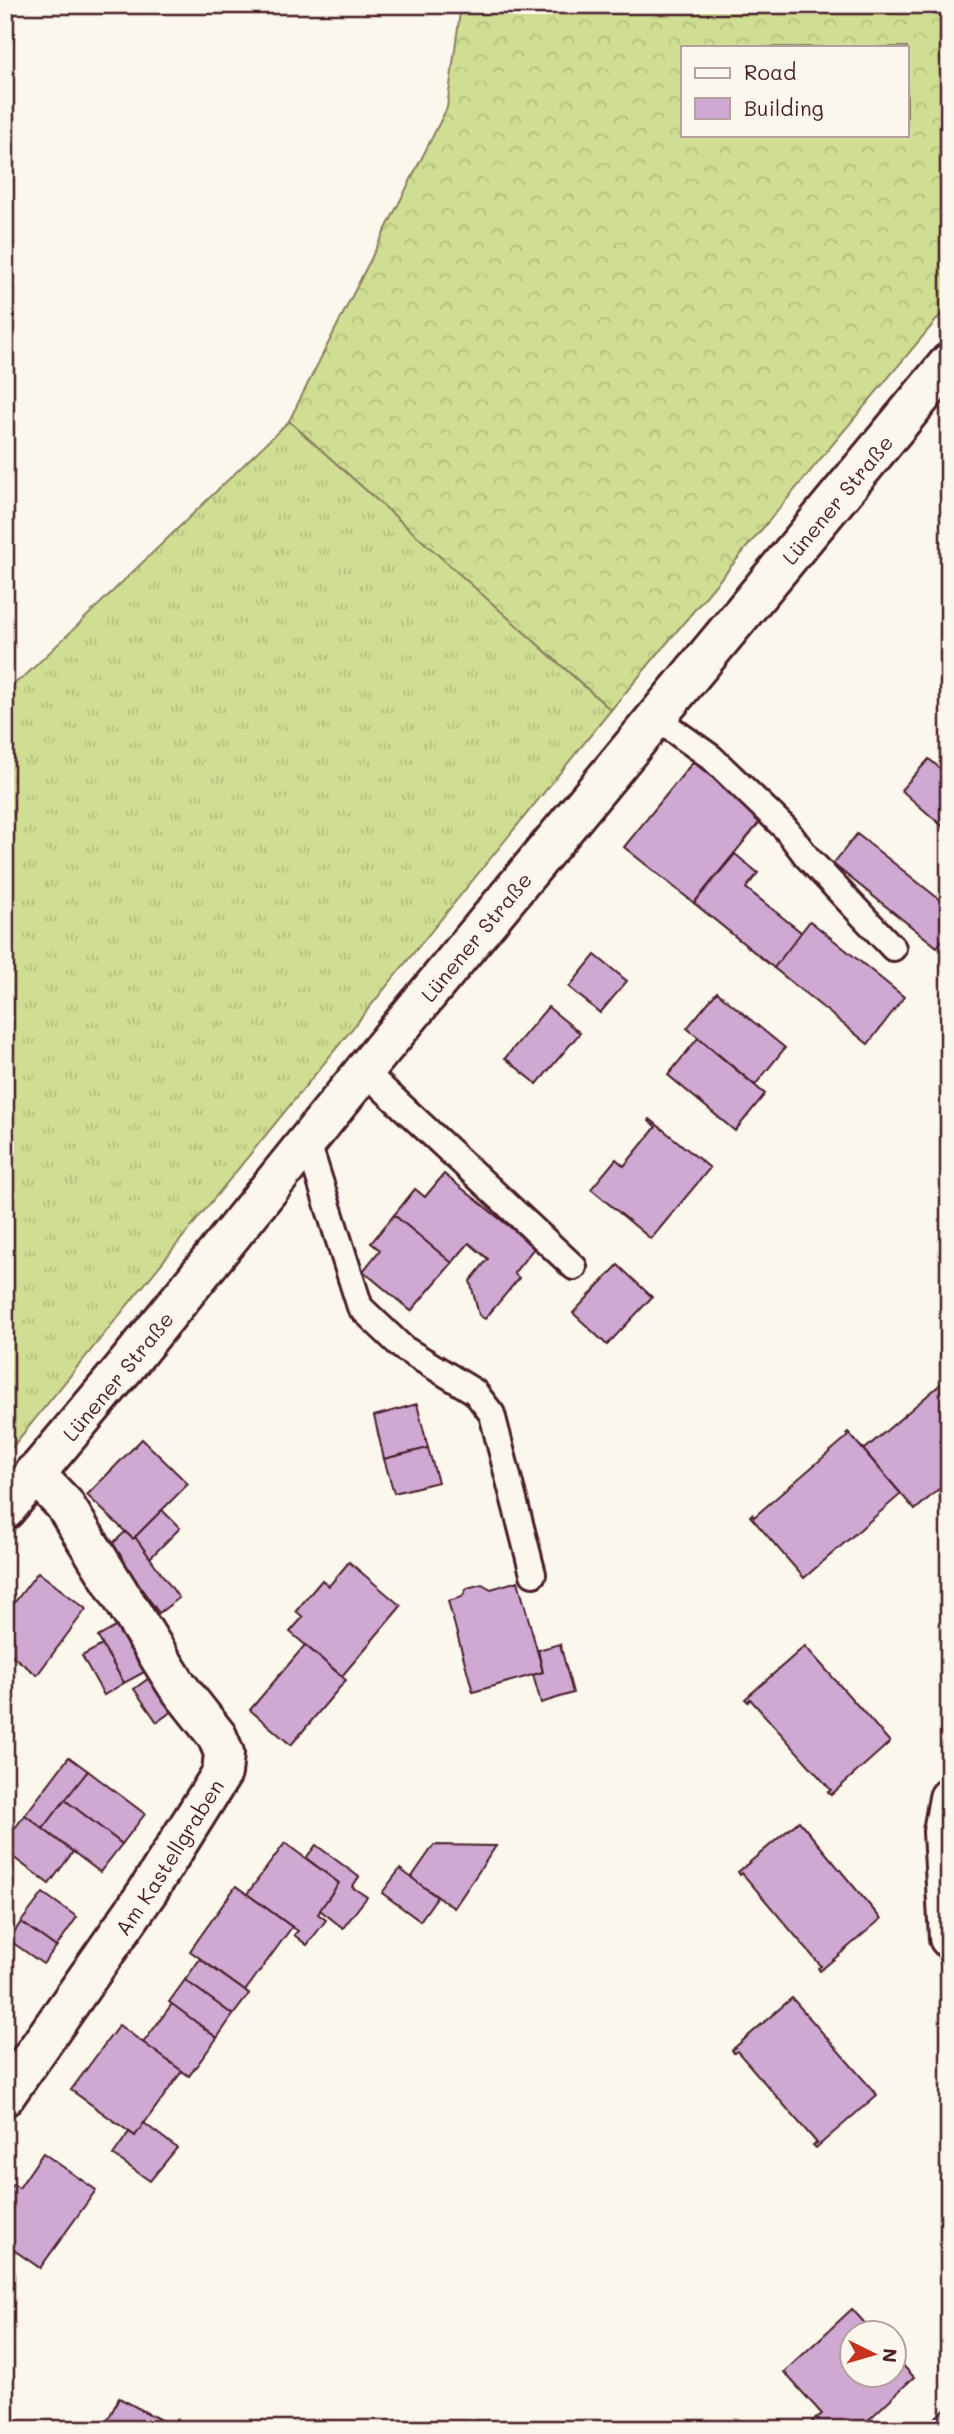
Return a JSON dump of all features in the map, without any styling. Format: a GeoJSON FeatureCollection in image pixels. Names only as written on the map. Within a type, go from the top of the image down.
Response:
{"type":"FeatureCollection","features":[{"type":"Feature","properties":{"kind":"main road","name":"Lünener Straße"},"geometry":{"type":"LineString","coordinates":[[5,1510],[949,363]]}},
{"type":"Feature","properties":{"kind":"main road","name":"Am Kastellgraben"},"geometry":{"type":"LineString","coordinates":[[5,2095],[148,1891],[222,1773],[224,1753],[217,1736],[176,1684],[64,1504],[34,1473]]}},
{"type":"Feature","properties":{"kind":"main road"},"geometry":{"type":"LineString","coordinates":[[949,1798],[943,1832],[949,1938]]}},
{"type":"Feature","properties":{"kind":"lane"},"geometry":{"type":"LineString","coordinates":[[656,718],[711,757],[785,828],[807,858],[893,948]]}},
{"type":"Feature","properties":{"kind":"lane"},"geometry":{"type":"LineString","coordinates":[[364,1071],[574,1267]]}},
{"type":"Feature","properties":{"kind":"lane"},"geometry":{"type":"LineString","coordinates":[[307,1140],[360,1307],[403,1348],[475,1392],[492,1414],[533,1574]]}},
{"type":"Feature","properties":{"kind":"green space"},"geometry":{"type":"Polygon","coordinates":[[[461,5],[949,5],[949,305],[611,710],[289,421],[447,108],[461,5]]]}},
{"type":"Feature","properties":{"kind":"green space"},"geometry":{"type":"Polygon","coordinates":[[[289,421],[611,710],[5,1456],[5,689],[24,677],[289,421]]]}},
{"type":"Feature","properties":{"kind":"building"},"geometry":{"type":"Polygon","coordinates":[[[929,759],[949,776],[949,832],[901,790],[929,759]]]}},
{"type":"Feature","properties":{"kind":"building"},"geometry":{"type":"Polygon","coordinates":[[[693,762],[763,818],[694,903],[624,847],[693,762]]]}},
{"type":"Feature","properties":{"kind":"building"},"geometry":{"type":"Polygon","coordinates":[[[857,834],[949,907],[949,932],[937,947],[833,864],[857,834]]]}},
{"type":"Feature","properties":{"kind":"building"},"geometry":{"type":"Polygon","coordinates":[[[735,854],[758,873],[746,888],[802,933],[774,968],[694,903],[735,854]]]}},
{"type":"Feature","properties":{"kind":"building"},"geometry":{"type":"Polygon","coordinates":[[[810,921],[904,997],[868,1044],[774,968],[810,921]]]}},
{"type":"Feature","properties":{"kind":"building"},"geometry":{"type":"Polygon","coordinates":[[[595,955],[627,981],[600,1013],[569,987],[595,955]]]}},
{"type":"Feature","properties":{"kind":"building"},"geometry":{"type":"Polygon","coordinates":[[[717,992],[785,1048],[755,1085],[687,1028],[717,992]]]}},
{"type":"Feature","properties":{"kind":"building"},"geometry":{"type":"Polygon","coordinates":[[[548,1007],[580,1033],[537,1084],[505,1058],[548,1007]]]}},
{"type":"Feature","properties":{"kind":"building"},"geometry":{"type":"Polygon","coordinates":[[[698,1038],[765,1094],[735,1131],[668,1075],[698,1038]]]}},
{"type":"Feature","properties":{"kind":"building"},"geometry":{"type":"Polygon","coordinates":[[[650,1119],[710,1168],[651,1239],[591,1189],[616,1159],[624,1166],[656,1127],[650,1119]]]}},
{"type":"Feature","properties":{"kind":"building"},"geometry":{"type":"Polygon","coordinates":[[[444,1174],[535,1247],[514,1273],[519,1278],[485,1319],[479,1315],[470,1281],[488,1259],[469,1243],[452,1263],[394,1215],[415,1189],[425,1197],[444,1174]]]}},
{"type":"Feature","properties":{"kind":"building"},"geometry":{"type":"Polygon","coordinates":[[[394,1215],[452,1263],[411,1311],[363,1271],[380,1250],[371,1243],[394,1215]]]}},
{"type":"Feature","properties":{"kind":"building"},"geometry":{"type":"Polygon","coordinates":[[[618,1265],[652,1297],[607,1345],[573,1313],[618,1265]]]}},
{"type":"Feature","properties":{"kind":"building"},"geometry":{"type":"Polygon","coordinates":[[[949,1377],[949,1480],[915,1510],[861,1447],[865,1449],[949,1377]]]}},
{"type":"Feature","properties":{"kind":"building"},"geometry":{"type":"Polygon","coordinates":[[[417,1404],[428,1448],[384,1459],[374,1416],[417,1404]]]}},
{"type":"Feature","properties":{"kind":"building"},"geometry":{"type":"Polygon","coordinates":[[[848,1432],[901,1494],[804,1578],[750,1516],[752,1514],[754,1517],[848,1436],[848,1432]]]}},
{"type":"Feature","properties":{"kind":"building"},"geometry":{"type":"Polygon","coordinates":[[[142,1439],[188,1484],[133,1539],[87,1495],[142,1439]]]}},
{"type":"Feature","properties":{"kind":"building"},"geometry":{"type":"Polygon","coordinates":[[[428,1448],[438,1482],[394,1493],[384,1459],[428,1448]]]}},
{"type":"Feature","properties":{"kind":"building"},"geometry":{"type":"Polygon","coordinates":[[[162,1510],[180,1528],[150,1558],[135,1537],[162,1510]]]}},
{"type":"Feature","properties":{"kind":"building"},"geometry":{"type":"Polygon","coordinates":[[[125,1532],[133,1539],[135,1537],[179,1598],[159,1613],[110,1546],[125,1532]]]}},
{"type":"Feature","properties":{"kind":"building"},"geometry":{"type":"Polygon","coordinates":[[[349,1562],[401,1606],[342,1676],[290,1632],[303,1617],[296,1611],[322,1580],[329,1586],[349,1562]]]}},
{"type":"Feature","properties":{"kind":"building"},"geometry":{"type":"Polygon","coordinates":[[[38,1572],[86,1609],[37,1675],[5,1650],[5,1615],[38,1572]]]}},
{"type":"Feature","properties":{"kind":"building"},"geometry":{"type":"Polygon","coordinates":[[[518,1581],[543,1672],[473,1692],[448,1601],[462,1597],[467,1588],[482,1584],[491,1589],[518,1581]]]}},
{"type":"Feature","properties":{"kind":"building"},"geometry":{"type":"Polygon","coordinates":[[[121,1624],[148,1670],[124,1683],[98,1637],[121,1624]]]}},
{"type":"Feature","properties":{"kind":"building"},"geometry":{"type":"Polygon","coordinates":[[[560,1644],[573,1693],[541,1703],[533,1675],[543,1672],[538,1650],[560,1644]]]}},
{"type":"Feature","properties":{"kind":"building"},"geometry":{"type":"Polygon","coordinates":[[[102,1645],[124,1683],[104,1695],[82,1656],[102,1645]]]}},
{"type":"Feature","properties":{"kind":"building"},"geometry":{"type":"Polygon","coordinates":[[[305,1645],[346,1680],[291,1745],[250,1710],[305,1645]]]}},
{"type":"Feature","properties":{"kind":"building"},"geometry":{"type":"Polygon","coordinates":[[[805,1646],[890,1742],[831,1795],[828,1792],[831,1790],[750,1699],[748,1702],[745,1699],[805,1646]]]}},
{"type":"Feature","properties":{"kind":"building"},"geometry":{"type":"Polygon","coordinates":[[[152,1676],[175,1709],[157,1722],[134,1689],[152,1676]]]}},
{"type":"Feature","properties":{"kind":"building"},"geometry":{"type":"Polygon","coordinates":[[[69,1757],[88,1771],[43,1829],[25,1815],[69,1757]]]}},
{"type":"Feature","properties":{"kind":"building"},"geometry":{"type":"Polygon","coordinates":[[[88,1771],[145,1814],[122,1844],[65,1800],[88,1771]]]}},
{"type":"Feature","properties":{"kind":"building"},"geometry":{"type":"Polygon","coordinates":[[[65,1800],[122,1844],[100,1872],[43,1829],[65,1800]]]}},
{"type":"Feature","properties":{"kind":"building"},"geometry":{"type":"Polygon","coordinates":[[[25,1815],[73,1852],[49,1884],[5,1851],[5,1841],[25,1815]]]}},
{"type":"Feature","properties":{"kind":"building"},"geometry":{"type":"Polygon","coordinates":[[[799,1821],[881,1919],[820,1971],[818,1968],[821,1966],[742,1873],[740,1875],[738,1872],[799,1821]]]}},
{"type":"Feature","properties":{"kind":"building"},"geometry":{"type":"Polygon","coordinates":[[[285,1843],[339,1883],[318,1914],[326,1920],[307,1945],[294,1935],[298,1931],[247,1894],[285,1843]]]}},
{"type":"Feature","properties":{"kind":"building"},"geometry":{"type":"Polygon","coordinates":[[[316,1845],[359,1877],[352,1887],[367,1897],[343,1928],[320,1910],[339,1883],[306,1858],[316,1845]]]}},
{"type":"Feature","properties":{"kind":"building"},"geometry":{"type":"Polygon","coordinates":[[[434,1845],[496,1846],[454,1908],[411,1878],[434,1845]]]}},
{"type":"Feature","properties":{"kind":"building"},"geometry":{"type":"Polygon","coordinates":[[[400,1869],[437,1897],[420,1921],[382,1893],[400,1869]]]}},
{"type":"Feature","properties":{"kind":"building"},"geometry":{"type":"Polygon","coordinates":[[[236,1886],[292,1927],[245,1991],[190,1951],[236,1886]]]}},
{"type":"Feature","properties":{"kind":"building"},"geometry":{"type":"Polygon","coordinates":[[[43,1893],[77,1917],[56,1947],[21,1922],[43,1893]]]}},
{"type":"Feature","properties":{"kind":"building"},"geometry":{"type":"Polygon","coordinates":[[[21,1922],[56,1947],[43,1964],[9,1940],[21,1922]]]}},
{"type":"Feature","properties":{"kind":"building"},"geometry":{"type":"Polygon","coordinates":[[[200,1959],[249,1994],[233,2015],[185,1980],[200,1959]]]}},
{"type":"Feature","properties":{"kind":"building"},"geometry":{"type":"Polygon","coordinates":[[[185,1980],[233,2015],[217,2038],[169,2002],[185,1980]]]}},
{"type":"Feature","properties":{"kind":"building"},"geometry":{"type":"Polygon","coordinates":[[[792,1998],[877,2095],[816,2148],[813,2145],[817,2143],[737,2051],[734,2053],[732,2050],[792,1998]]]}},
{"type":"Feature","properties":{"kind":"building"},"geometry":{"type":"Polygon","coordinates":[[[172,2004],[217,2038],[189,2076],[143,2043],[172,2004]]]}},
{"type":"Feature","properties":{"kind":"building"},"geometry":{"type":"Polygon","coordinates":[[[119,2025],[182,2071],[135,2136],[71,2090],[119,2025]]]}},
{"type":"Feature","properties":{"kind":"building"},"geometry":{"type":"Polygon","coordinates":[[[144,2123],[177,2148],[150,2181],[113,2155],[129,2132],[135,2136],[144,2123]]]}},
{"type":"Feature","properties":{"kind":"building"},"geometry":{"type":"Polygon","coordinates":[[[43,2153],[96,2190],[40,2268],[5,2244],[5,2195],[13,2184],[19,2188],[43,2153]]]}},
{"type":"Feature","properties":{"kind":"building"},"geometry":{"type":"Polygon","coordinates":[[[852,2309],[860,2318],[842,2318],[852,2309]]]}},
{"type":"Feature","properties":{"kind":"building"},"geometry":{"type":"Polygon","coordinates":[[[838,2322],[838,2388],[902,2388],[859,2429],[818,2429],[812,2422],[822,2414],[784,2372],[838,2322]]]}},
{"type":"Feature","properties":{"kind":"building"},"geometry":{"type":"Polygon","coordinates":[[[908,2371],[914,2377],[908,2383],[908,2371]]]}},
{"type":"Feature","properties":{"kind":"building"},"geometry":{"type":"Polygon","coordinates":[[[119,2398],[174,2427],[173,2429],[103,2429],[119,2398]]]}},
{"type":"Feature","properties":{"kind":"building"},"geometry":{"type":"Polygon","coordinates":[[[949,2405],[949,2429],[923,2429],[949,2405]]]}}]}
